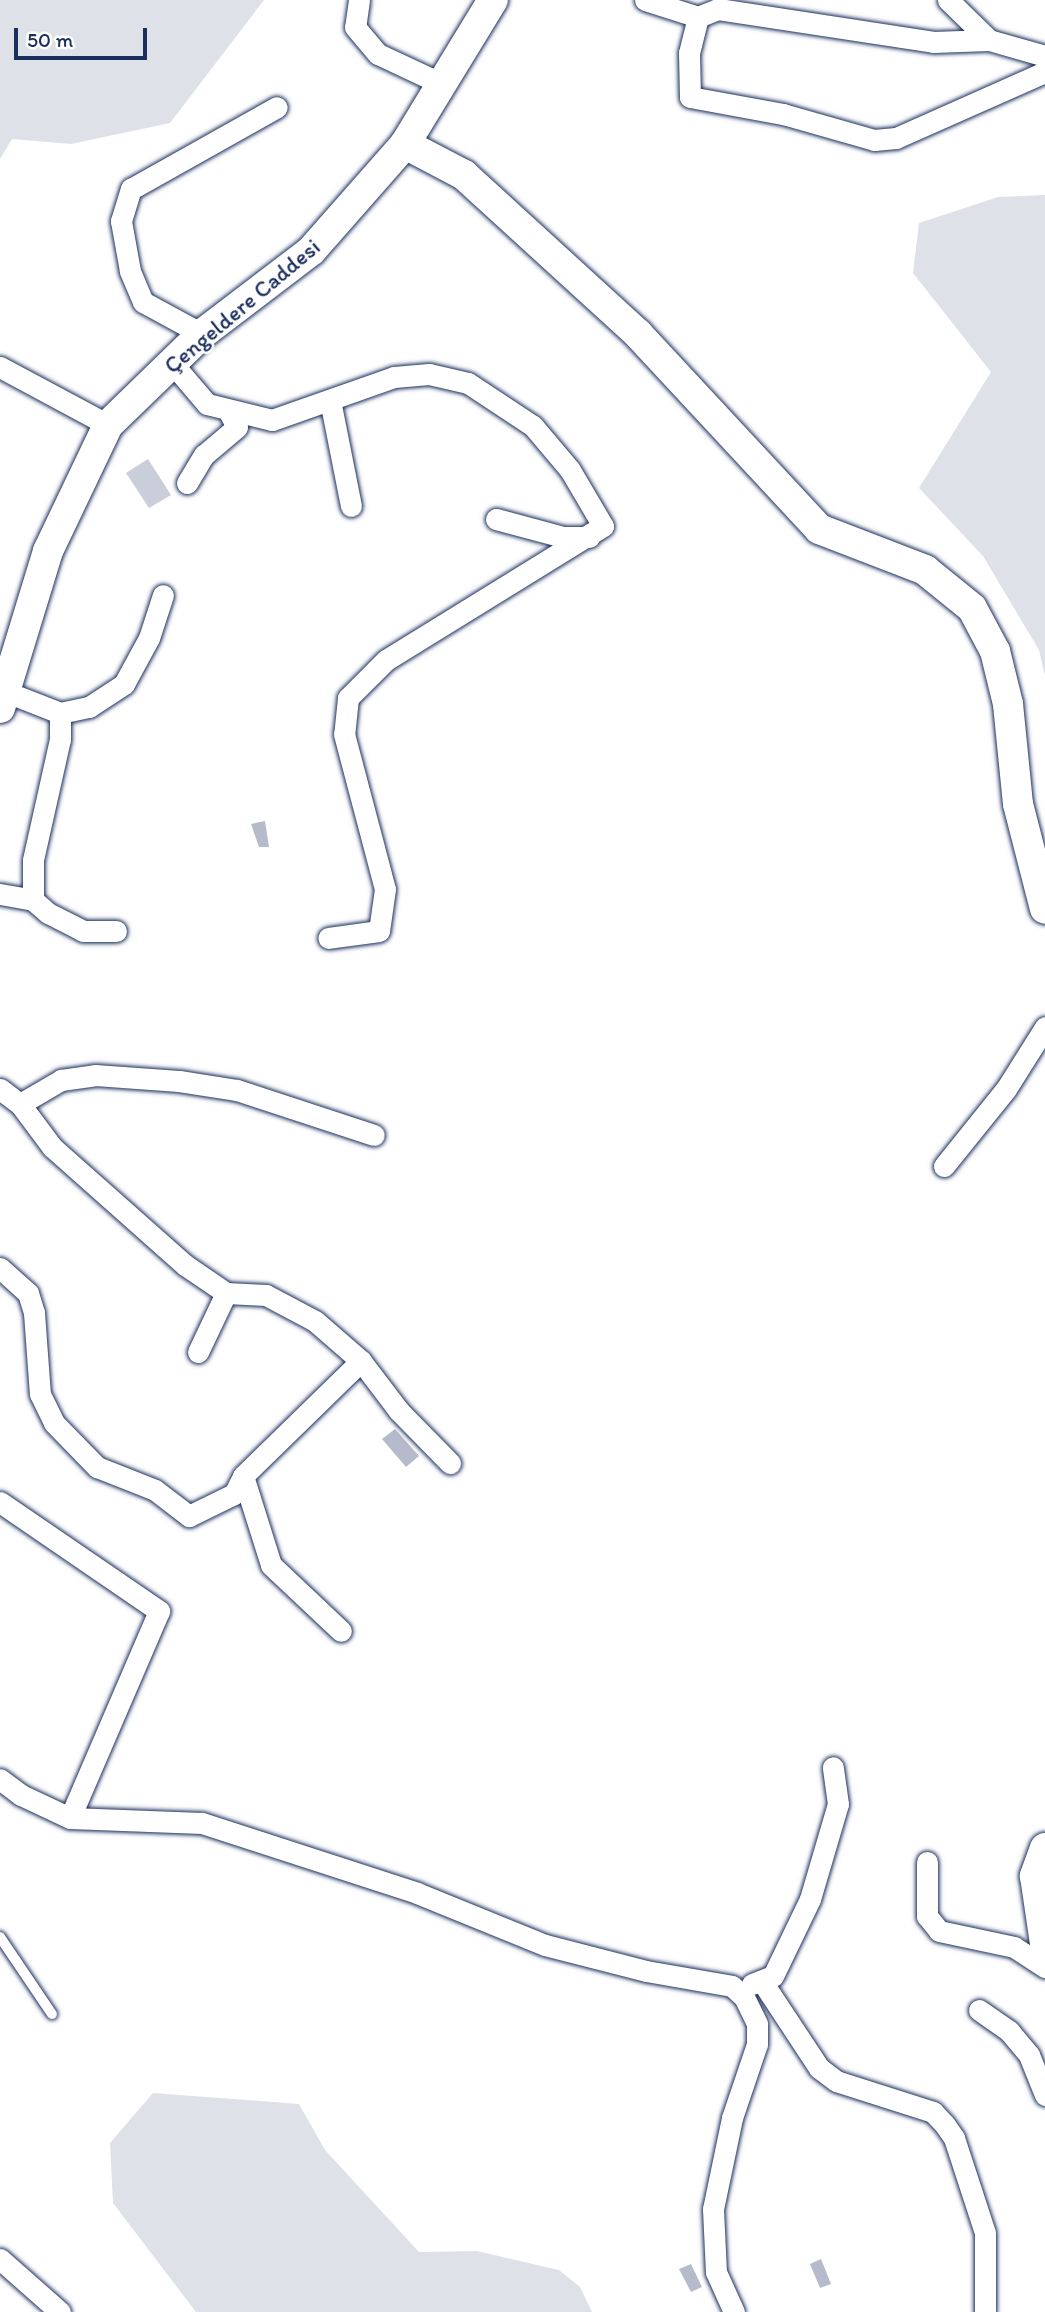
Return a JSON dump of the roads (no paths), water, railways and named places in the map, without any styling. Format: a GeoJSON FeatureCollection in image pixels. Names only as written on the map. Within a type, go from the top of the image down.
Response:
{"type":"FeatureCollection","features":[{"type":"Feature","properties":{"kind":"street"},"geometry":{"type":"LineString","coordinates":[[359,0],[355,27],[378,54],[442,84]]}},
{"type":"Feature","properties":{"kind":"street","name":"Çengeldere Caddesi"},"geometry":{"type":"LineString","coordinates":[[2,700],[48,551],[108,425],[202,334],[311,251],[405,144],[493,0]]}},
{"type":"Feature","properties":{"kind":"street"},"geometry":{"type":"LineString","coordinates":[[645,0],[698,17],[718,9],[933,42],[989,40],[1045,56]]}},
{"type":"Feature","properties":{"kind":"street"},"geometry":{"type":"LineString","coordinates":[[948,0],[989,40]]}},
{"type":"Feature","properties":{"kind":"street"},"geometry":{"type":"LineString","coordinates":[[698,17],[689,53],[690,96],[818,122],[874,140],[895,138],[1045,72]]}},
{"type":"Feature","properties":{"kind":"street"},"geometry":{"type":"LineString","coordinates":[[202,334],[143,302],[130,271],[121,221],[131,189],[276,107]]}},
{"type":"Feature","properties":{"kind":"street"},"geometry":{"type":"LineString","coordinates":[[405,144],[464,175],[638,334],[819,529],[925,570],[972,608],[995,651],[1008,704],[1018,804],[1045,909]]}},
{"type":"Feature","properties":{"kind":"street"},"geometry":{"type":"LineString","coordinates":[[172,363],[207,404],[272,420],[394,377],[429,374],[468,383],[533,426],[570,470],[603,526],[591,537],[386,660],[348,698],[344,734],[385,890],[379,931],[328,938]]}},
{"type":"Feature","properties":{"kind":"street"},"geometry":{"type":"LineString","coordinates":[[0,367],[108,425]]}},
{"type":"Feature","properties":{"kind":"street"},"geometry":{"type":"LineString","coordinates":[[330,400],[351,506]]}},
{"type":"Feature","properties":{"kind":"street"},"geometry":{"type":"LineString","coordinates":[[187,483],[204,455],[237,428],[229,410]]}},
{"type":"Feature","properties":{"kind":"street"},"geometry":{"type":"LineString","coordinates":[[496,519],[563,537],[591,537]]}},
{"type":"Feature","properties":{"kind":"street"},"geometry":{"type":"LineString","coordinates":[[2,700],[60,713],[89,707],[124,684],[149,638],[163,595]]}},
{"type":"Feature","properties":{"kind":"street"},"geometry":{"type":"LineString","coordinates":[[33,900],[33,860],[60,739],[60,713]]}},
{"type":"Feature","properties":{"kind":"street"},"geometry":{"type":"LineString","coordinates":[[0,894],[33,900],[48,913],[83,931],[116,931]]}},
{"type":"Feature","properties":{"kind":"street"},"geometry":{"type":"LineString","coordinates":[[944,1166],[1006,1089],[1045,1027]]}},
{"type":"Feature","properties":{"kind":"street"},"geometry":{"type":"LineString","coordinates":[[20,1104],[61,1080],[95,1075],[167,1080],[237,1090],[374,1135]]}},
{"type":"Feature","properties":{"kind":"street"},"geometry":{"type":"LineString","coordinates":[[0,1089],[20,1104],[52,1147],[185,1265],[226,1293],[266,1295],[315,1321],[360,1361],[399,1411],[450,1463]]}},
{"type":"Feature","properties":{"kind":"street"},"geometry":{"type":"LineString","coordinates":[[0,1268],[28,1293],[34,1313],[40,1394],[66,1438],[97,1467],[155,1490],[189,1516],[234,1494],[243,1476],[360,1361]]}},
{"type":"Feature","properties":{"kind":"street"},"geometry":{"type":"LineString","coordinates":[[198,1352],[226,1293]]}},
{"type":"Feature","properties":{"kind":"street"},"geometry":{"type":"LineString","coordinates":[[243,1476],[271,1565],[341,1631]]}},
{"type":"Feature","properties":{"kind":"street"},"geometry":{"type":"LineString","coordinates":[[0,1502],[159,1611],[70,1818]]}},
{"type":"Feature","properties":{"kind":"street"},"geometry":{"type":"LineString","coordinates":[[0,1779],[21,1795],[70,1818],[202,1823],[417,1893],[545,1945],[732,1986],[763,1983],[773,1976],[810,1899],[838,1804],[833,1767]]}},
{"type":"Feature","properties":{"kind":"street"},"geometry":{"type":"LineString","coordinates":[[1045,1848],[1035,1876],[1045,1944]]}},
{"type":"Feature","properties":{"kind":"street"},"geometry":{"type":"LineString","coordinates":[[927,1862],[927,1916],[939,1931],[1014,1947],[1045,1967]]}},
{"type":"Feature","properties":{"kind":"street"},"geometry":{"type":"LineString","coordinates":[[763,1983],[819,2068],[836,2081],[933,2112],[950,2132],[985,2233],[985,2312]]}},
{"type":"Feature","properties":{"kind":"street"},"geometry":{"type":"LineString","coordinates":[[732,1986],[744,1997],[757,2024],[757,2044],[732,2118],[711,2232],[716,2272],[734,2312]]}},
{"type":"Feature","properties":{"kind":"street"},"geometry":{"type":"LineString","coordinates":[[978,2010],[1009,2031],[1029,2055],[1045,2095]]}},
{"type":"Feature","properties":{"kind":"street"},"geometry":{"type":"LineString","coordinates":[[0,2259],[60,2312]]}},
{"type":"Feature","properties":{"kind":"lane"},"geometry":{"type":"LineString","coordinates":[[0,1937],[52,2014]]}},
{"type":"Feature","properties":{"kind":"water"},"geometry":{"type":"Polygon","coordinates":[[[265,821],[269,847],[259,847],[251,824],[265,821]]]}},
{"type":"Feature","properties":{"kind":"water"},"geometry":{"type":"Polygon","coordinates":[[[395,1429],[419,1456],[406,1467],[382,1439],[395,1429]]]}},
{"type":"Feature","properties":{"kind":"water"},"geometry":{"type":"Polygon","coordinates":[[[821,2259],[831,2284],[820,2288],[810,2264],[821,2259]]]}},
{"type":"Feature","properties":{"kind":"water"},"geometry":{"type":"Polygon","coordinates":[[[691,2264],[702,2287],[691,2292],[679,2269],[691,2264]]]}}]}
